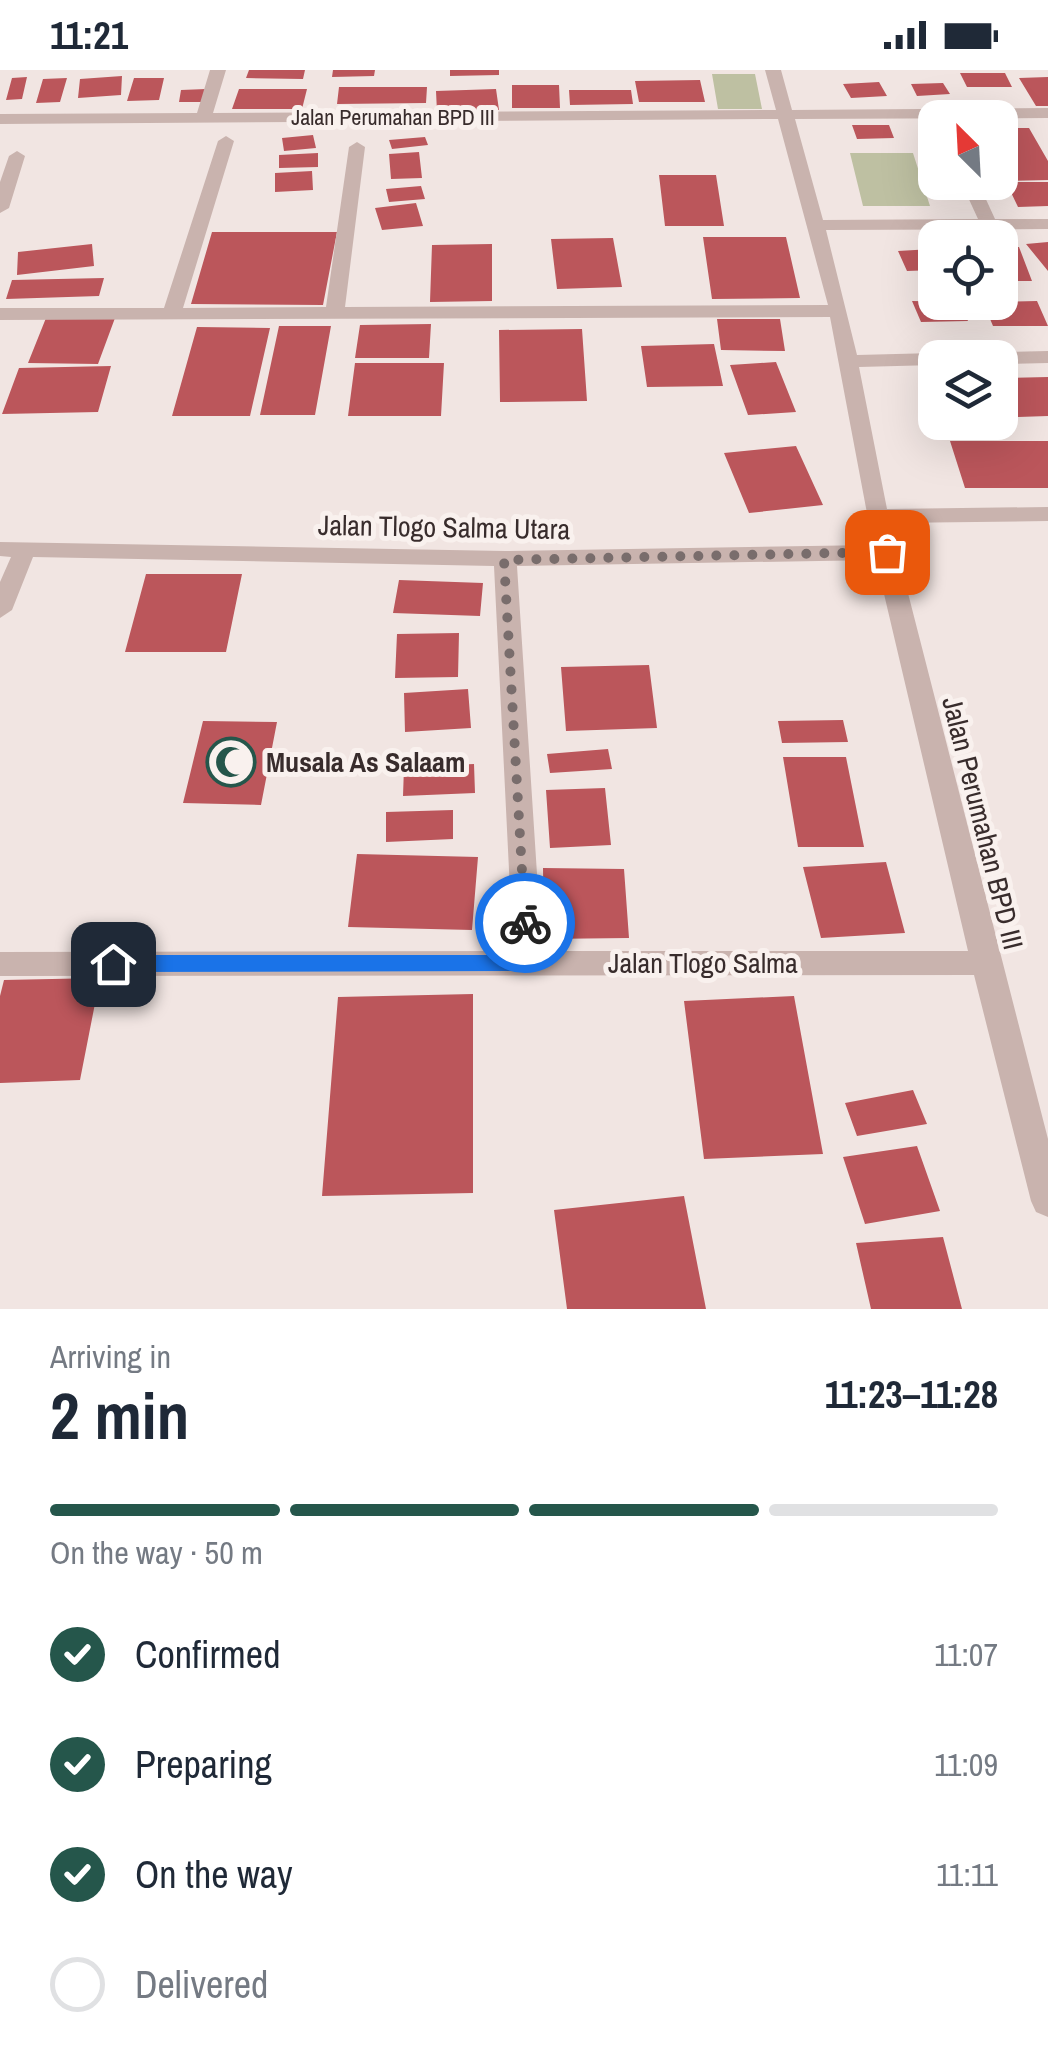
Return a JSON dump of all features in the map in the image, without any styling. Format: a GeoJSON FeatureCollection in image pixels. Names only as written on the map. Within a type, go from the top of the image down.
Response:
{"type":"FeatureCollection","features":[{"type":"Feature","properties":{"kind":"street"},"geometry":{"type":"LineString","coordinates":[[204,118],[218,70]]}},
{"type":"Feature","properties":{"kind":"street","name":"Jalan Perumahan BPD III"},"geometry":{"type":"LineString","coordinates":[[773,70],[839,311],[877,516],[1048,1201]]}},
{"type":"Feature","properties":{"kind":"street"},"geometry":{"type":"LineString","coordinates":[[1018,114],[1048,113]]}},
{"type":"Feature","properties":{"kind":"street"},"geometry":{"type":"LineString","coordinates":[[785,115],[918,116]]}},
{"type":"Feature","properties":{"kind":"street","name":"Jalan Perumahan BPD III"},"geometry":{"type":"LineString","coordinates":[[0,118],[785,115]]}},
{"type":"Feature","properties":{"kind":"street"},"geometry":{"type":"LineString","coordinates":[[171,314],[226,141]]}},
{"type":"Feature","properties":{"kind":"street"},"geometry":{"type":"LineString","coordinates":[[335,313],[357,147]]}},
{"type":"Feature","properties":{"kind":"street"},"geometry":{"type":"LineString","coordinates":[[0,208],[17,156]]}},
{"type":"Feature","properties":{"kind":"street"},"geometry":{"type":"LineString","coordinates":[[815,225],[918,224]]}},
{"type":"Feature","properties":{"kind":"street"},"geometry":{"type":"LineString","coordinates":[[1018,224],[1048,224]]}},
{"type":"Feature","properties":{"kind":"street"},"geometry":{"type":"LineString","coordinates":[[0,314],[839,311]]}},
{"type":"Feature","properties":{"kind":"street"},"geometry":{"type":"LineString","coordinates":[[1018,358],[1048,357]]}},
{"type":"Feature","properties":{"kind":"street"},"geometry":{"type":"LineString","coordinates":[[846,361],[918,359]]}},
{"type":"Feature","properties":{"kind":"street"},"geometry":{"type":"LineString","coordinates":[[877,516],[1048,514]]}},
{"type":"Feature","properties":{"kind":"street"},"geometry":{"type":"LineString","coordinates":[[0,610],[12,549]]}},
{"type":"Feature","properties":{"kind":"street","name":"Jalan Tlogo Salma Utara"},"geometry":{"type":"LineString","coordinates":[[12,549],[504,560],[887,552]]}},
{"type":"Feature","properties":{"kind":"street"},"geometry":{"type":"LineString","coordinates":[[504,560],[528,963]]}},
{"type":"Feature","properties":{"kind":"street","name":"Jalan Tlogo Salma"},"geometry":{"type":"LineString","coordinates":[[0,964],[986,963]]}},
{"type":"Feature","properties":{"kind":"green space"},"geometry":{"type":"Polygon","coordinates":[[[712,74],[755,74],[762,109],[718,109],[712,74]]]}},
{"type":"Feature","properties":{"kind":"green space"},"geometry":{"type":"Polygon","coordinates":[[[850,153],[913,153],[918,169],[918,200],[928,200],[930,206],[863,206],[850,153]]]}},
{"type":"Feature","properties":{"kind":"building"},"geometry":{"type":"Polygon","coordinates":[[[249,70],[305,70],[303,79],[246,78],[249,70]]]}},
{"type":"Feature","properties":{"kind":"building"},"geometry":{"type":"Polygon","coordinates":[[[333,70],[375,70],[374,76],[332,77],[333,70]]]}},
{"type":"Feature","properties":{"kind":"building"},"geometry":{"type":"Polygon","coordinates":[[[450,70],[499,70],[499,75],[450,76],[450,70]]]}},
{"type":"Feature","properties":{"kind":"building"},"geometry":{"type":"Polygon","coordinates":[[[960,73],[1005,73],[1012,87],[967,87],[960,73]]]}},
{"type":"Feature","properties":{"kind":"building"},"geometry":{"type":"Polygon","coordinates":[[[122,76],[121,95],[78,98],[80,79],[122,76]]]}},
{"type":"Feature","properties":{"kind":"building"},"geometry":{"type":"Polygon","coordinates":[[[27,77],[22,99],[6,100],[12,78],[27,77]]]}},
{"type":"Feature","properties":{"kind":"building"},"geometry":{"type":"Polygon","coordinates":[[[1048,77],[1048,106],[1036,106],[1019,78],[1048,77]]]}},
{"type":"Feature","properties":{"kind":"building"},"geometry":{"type":"Polygon","coordinates":[[[67,78],[60,102],[36,103],[43,79],[67,78]]]}},
{"type":"Feature","properties":{"kind":"building"},"geometry":{"type":"Polygon","coordinates":[[[134,78],[164,78],[159,100],[127,101],[134,78]]]}},
{"type":"Feature","properties":{"kind":"building"},"geometry":{"type":"Polygon","coordinates":[[[700,80],[705,102],[639,102],[635,81],[700,80]]]}},
{"type":"Feature","properties":{"kind":"building"},"geometry":{"type":"Polygon","coordinates":[[[879,82],[887,96],[851,98],[843,84],[879,82]]]}},
{"type":"Feature","properties":{"kind":"building"},"geometry":{"type":"Polygon","coordinates":[[[943,83],[950,94],[917,96],[911,84],[943,83]]]}},
{"type":"Feature","properties":{"kind":"building"},"geometry":{"type":"Polygon","coordinates":[[[512,85],[559,85],[560,108],[512,108],[512,85]]]}},
{"type":"Feature","properties":{"kind":"building"},"geometry":{"type":"Polygon","coordinates":[[[339,87],[427,87],[426,103],[337,104],[339,87]]]}},
{"type":"Feature","properties":{"kind":"building"},"geometry":{"type":"Polygon","coordinates":[[[206,89],[204,102],[179,102],[181,90],[206,89]]]}},
{"type":"Feature","properties":{"kind":"building"},"geometry":{"type":"Polygon","coordinates":[[[239,89],[307,89],[302,109],[232,109],[239,89]]]}},
{"type":"Feature","properties":{"kind":"building"},"geometry":{"type":"Polygon","coordinates":[[[496,89],[499,110],[437,112],[436,91],[496,89]]]}},
{"type":"Feature","properties":{"kind":"building"},"geometry":{"type":"Polygon","coordinates":[[[569,90],[631,90],[633,104],[570,105],[569,90]]]}},
{"type":"Feature","properties":{"kind":"building"},"geometry":{"type":"Polygon","coordinates":[[[852,125],[889,125],[894,138],[857,139],[852,125]]]}},
{"type":"Feature","properties":{"kind":"building"},"geometry":{"type":"Polygon","coordinates":[[[1018,128],[1029,128],[1048,161],[1048,180],[1018,181],[1018,128]]]}},
{"type":"Feature","properties":{"kind":"building"},"geometry":{"type":"Polygon","coordinates":[[[313,135],[316,148],[284,151],[282,138],[313,135]]]}},
{"type":"Feature","properties":{"kind":"building"},"geometry":{"type":"Polygon","coordinates":[[[425,137],[428,145],[392,149],[389,140],[425,137]]]}},
{"type":"Feature","properties":{"kind":"building"},"geometry":{"type":"Polygon","coordinates":[[[419,152],[422,178],[391,179],[389,154],[419,152]]]}},
{"type":"Feature","properties":{"kind":"building"},"geometry":{"type":"Polygon","coordinates":[[[318,153],[318,167],[279,168],[279,155],[318,153]]]}},
{"type":"Feature","properties":{"kind":"building"},"geometry":{"type":"Polygon","coordinates":[[[312,171],[313,190],[275,192],[275,173],[312,171]]]}},
{"type":"Feature","properties":{"kind":"building"},"geometry":{"type":"Polygon","coordinates":[[[659,175],[716,175],[724,226],[665,226],[659,175]]]}},
{"type":"Feature","properties":{"kind":"building"},"geometry":{"type":"Polygon","coordinates":[[[1018,182],[1048,182],[1048,206],[1018,207],[1015,200],[1018,200],[1018,182]]]}},
{"type":"Feature","properties":{"kind":"building"},"geometry":{"type":"Polygon","coordinates":[[[421,186],[425,199],[389,202],[386,189],[421,186]]]}},
{"type":"Feature","properties":{"kind":"building"},"geometry":{"type":"Polygon","coordinates":[[[416,203],[423,226],[382,230],[375,208],[416,203]]]}},
{"type":"Feature","properties":{"kind":"building"},"geometry":{"type":"Polygon","coordinates":[[[212,232],[337,232],[323,305],[191,304],[212,232]]]}},
{"type":"Feature","properties":{"kind":"building"},"geometry":{"type":"Polygon","coordinates":[[[703,237],[786,237],[800,298],[712,299],[703,237]]]}},
{"type":"Feature","properties":{"kind":"building"},"geometry":{"type":"Polygon","coordinates":[[[613,238],[622,287],[557,289],[551,239],[613,238]]]}},
{"type":"Feature","properties":{"kind":"building"},"geometry":{"type":"Polygon","coordinates":[[[1048,242],[1048,271],[1026,244],[1048,242]]]}},
{"type":"Feature","properties":{"kind":"building"},"geometry":{"type":"Polygon","coordinates":[[[92,244],[94,266],[17,275],[18,252],[92,244]]]}},
{"type":"Feature","properties":{"kind":"building"},"geometry":{"type":"Polygon","coordinates":[[[492,244],[492,301],[430,302],[432,245],[492,244]]]}},
{"type":"Feature","properties":{"kind":"building"},"geometry":{"type":"Polygon","coordinates":[[[1018,247],[1019,247],[1032,281],[1018,281],[1018,247]]]}},
{"type":"Feature","properties":{"kind":"building"},"geometry":{"type":"Polygon","coordinates":[[[918,250],[918,271],[907,271],[898,251],[918,250]]]}},
{"type":"Feature","properties":{"kind":"building"},"geometry":{"type":"Polygon","coordinates":[[[104,278],[99,296],[6,299],[12,280],[104,278]]]}},
{"type":"Feature","properties":{"kind":"building"},"geometry":{"type":"Polygon","coordinates":[[[1018,301],[1037,301],[1048,326],[993,326],[990,320],[1018,320],[1018,301]]]}},
{"type":"Feature","properties":{"kind":"building"},"geometry":{"type":"Polygon","coordinates":[[[46,318],[115,318],[98,364],[28,363],[46,318]]]}},
{"type":"Feature","properties":{"kind":"building"},"geometry":{"type":"Polygon","coordinates":[[[717,319],[780,319],[785,351],[721,350],[717,319]]]}},
{"type":"Feature","properties":{"kind":"building"},"geometry":{"type":"Polygon","coordinates":[[[920,320],[968,321],[921,322],[920,320]]]}},
{"type":"Feature","properties":{"kind":"building"},"geometry":{"type":"Polygon","coordinates":[[[431,324],[429,358],[355,358],[360,325],[431,324]]]}},
{"type":"Feature","properties":{"kind":"building"},"geometry":{"type":"Polygon","coordinates":[[[279,326],[331,326],[315,415],[260,415],[279,326]]]}},
{"type":"Feature","properties":{"kind":"building"},"geometry":{"type":"Polygon","coordinates":[[[197,327],[270,328],[250,416],[172,416],[197,327]]]}},
{"type":"Feature","properties":{"kind":"building"},"geometry":{"type":"Polygon","coordinates":[[[582,329],[587,401],[500,402],[499,330],[582,329]]]}},
{"type":"Feature","properties":{"kind":"building"},"geometry":{"type":"Polygon","coordinates":[[[714,344],[723,386],[647,387],[641,346],[714,344]]]}},
{"type":"Feature","properties":{"kind":"building"},"geometry":{"type":"Polygon","coordinates":[[[776,362],[796,412],[748,415],[730,365],[776,362]]]}},
{"type":"Feature","properties":{"kind":"building"},"geometry":{"type":"Polygon","coordinates":[[[355,363],[444,363],[441,416],[348,416],[355,363]]]}},
{"type":"Feature","properties":{"kind":"building"},"geometry":{"type":"Polygon","coordinates":[[[111,366],[98,412],[2,414],[19,368],[111,366]]]}},
{"type":"Feature","properties":{"kind":"building"},"geometry":{"type":"Polygon","coordinates":[[[1048,377],[1048,416],[1018,417],[1018,378],[1048,377]]]}},
{"type":"Feature","properties":{"kind":"building"},"geometry":{"type":"Polygon","coordinates":[[[950,441],[1048,441],[1048,488],[965,488],[950,441]]]}},
{"type":"Feature","properties":{"kind":"building"},"geometry":{"type":"Polygon","coordinates":[[[796,446],[823,505],[749,513],[724,453],[796,446]]]}},
{"type":"Feature","properties":{"kind":"building"},"geometry":{"type":"Polygon","coordinates":[[[146,574],[242,574],[226,652],[125,652],[146,574]]]}},
{"type":"Feature","properties":{"kind":"building"},"geometry":{"type":"Polygon","coordinates":[[[399,580],[483,583],[480,616],[393,613],[399,580]]]}},
{"type":"Feature","properties":{"kind":"building"},"geometry":{"type":"Polygon","coordinates":[[[459,633],[458,677],[395,678],[397,634],[459,633]]]}},
{"type":"Feature","properties":{"kind":"building"},"geometry":{"type":"Polygon","coordinates":[[[649,665],[657,728],[566,731],[561,667],[649,665]]]}},
{"type":"Feature","properties":{"kind":"building"},"geometry":{"type":"Polygon","coordinates":[[[468,689],[471,728],[405,732],[404,693],[468,689]]]}},
{"type":"Feature","properties":{"kind":"building"},"geometry":{"type":"Polygon","coordinates":[[[843,720],[848,742],[782,743],[778,721],[843,720]]]}},
{"type":"Feature","properties":{"kind":"building","name":"Musala As Salaam"},"geometry":{"type":"Polygon","coordinates":[[[203,721],[277,722],[261,805],[183,803],[203,721]]]}},
{"type":"Feature","properties":{"kind":"building"},"geometry":{"type":"Polygon","coordinates":[[[608,749],[612,769],[550,773],[547,754],[608,749]]]}},
{"type":"Feature","properties":{"kind":"building"},"geometry":{"type":"Polygon","coordinates":[[[783,757],[846,757],[864,847],[798,847],[783,757]]]}},
{"type":"Feature","properties":{"kind":"building"},"geometry":{"type":"Polygon","coordinates":[[[474,764],[475,793],[403,796],[404,767],[474,764]]]}},
{"type":"Feature","properties":{"kind":"building"},"geometry":{"type":"Polygon","coordinates":[[[605,788],[611,845],[550,848],[546,790],[605,788]]]}},
{"type":"Feature","properties":{"kind":"building"},"geometry":{"type":"Polygon","coordinates":[[[453,810],[453,839],[386,842],[386,812],[453,810]]]}},
{"type":"Feature","properties":{"kind":"building"},"geometry":{"type":"Polygon","coordinates":[[[357,854],[478,857],[472,930],[348,927],[357,854]]]}},
{"type":"Feature","properties":{"kind":"building"},"geometry":{"type":"Polygon","coordinates":[[[886,862],[905,933],[821,938],[803,867],[886,862]]]}},
{"type":"Feature","properties":{"kind":"building"},"geometry":{"type":"Polygon","coordinates":[[[543,868],[624,869],[629,938],[544,939],[543,868]]]}},
{"type":"Feature","properties":{"kind":"building"},"geometry":{"type":"Polygon","coordinates":[[[100,978],[80,1080],[0,1083],[0,996],[4,980],[100,978]]]}},
{"type":"Feature","properties":{"kind":"building"},"geometry":{"type":"Polygon","coordinates":[[[473,994],[473,1193],[322,1196],[338,997],[473,994]]]}},
{"type":"Feature","properties":{"kind":"building"},"geometry":{"type":"Polygon","coordinates":[[[794,996],[823,1154],[704,1159],[684,1001],[794,996]]]}},
{"type":"Feature","properties":{"kind":"building"},"geometry":{"type":"Polygon","coordinates":[[[913,1090],[927,1124],[857,1136],[845,1103],[913,1090]]]}},
{"type":"Feature","properties":{"kind":"building"},"geometry":{"type":"Polygon","coordinates":[[[917,1146],[940,1211],[865,1224],[843,1157],[917,1146]]]}},
{"type":"Feature","properties":{"kind":"building"},"geometry":{"type":"Polygon","coordinates":[[[684,1196],[706,1309],[567,1309],[554,1210],[684,1196]]]}},
{"type":"Feature","properties":{"kind":"building"},"geometry":{"type":"Polygon","coordinates":[[[943,1237],[962,1309],[871,1309],[856,1243],[943,1237]]]}},
{"type":"Feature","properties":{"kind":"way so far"},"geometry":{"type":"LineString","coordinates":[[525,923],[504,560],[887,552]]}},
{"type":"Feature","properties":{"kind":"place","name":"Musala As Salaam"},"geometry":{"type":"Point","coordinates":[231,762]}},
{"type":"Feature","properties":{"kind":"route"},"geometry":{"type":"LineString","coordinates":[[113,964],[528,963],[525,923]]}}]}
